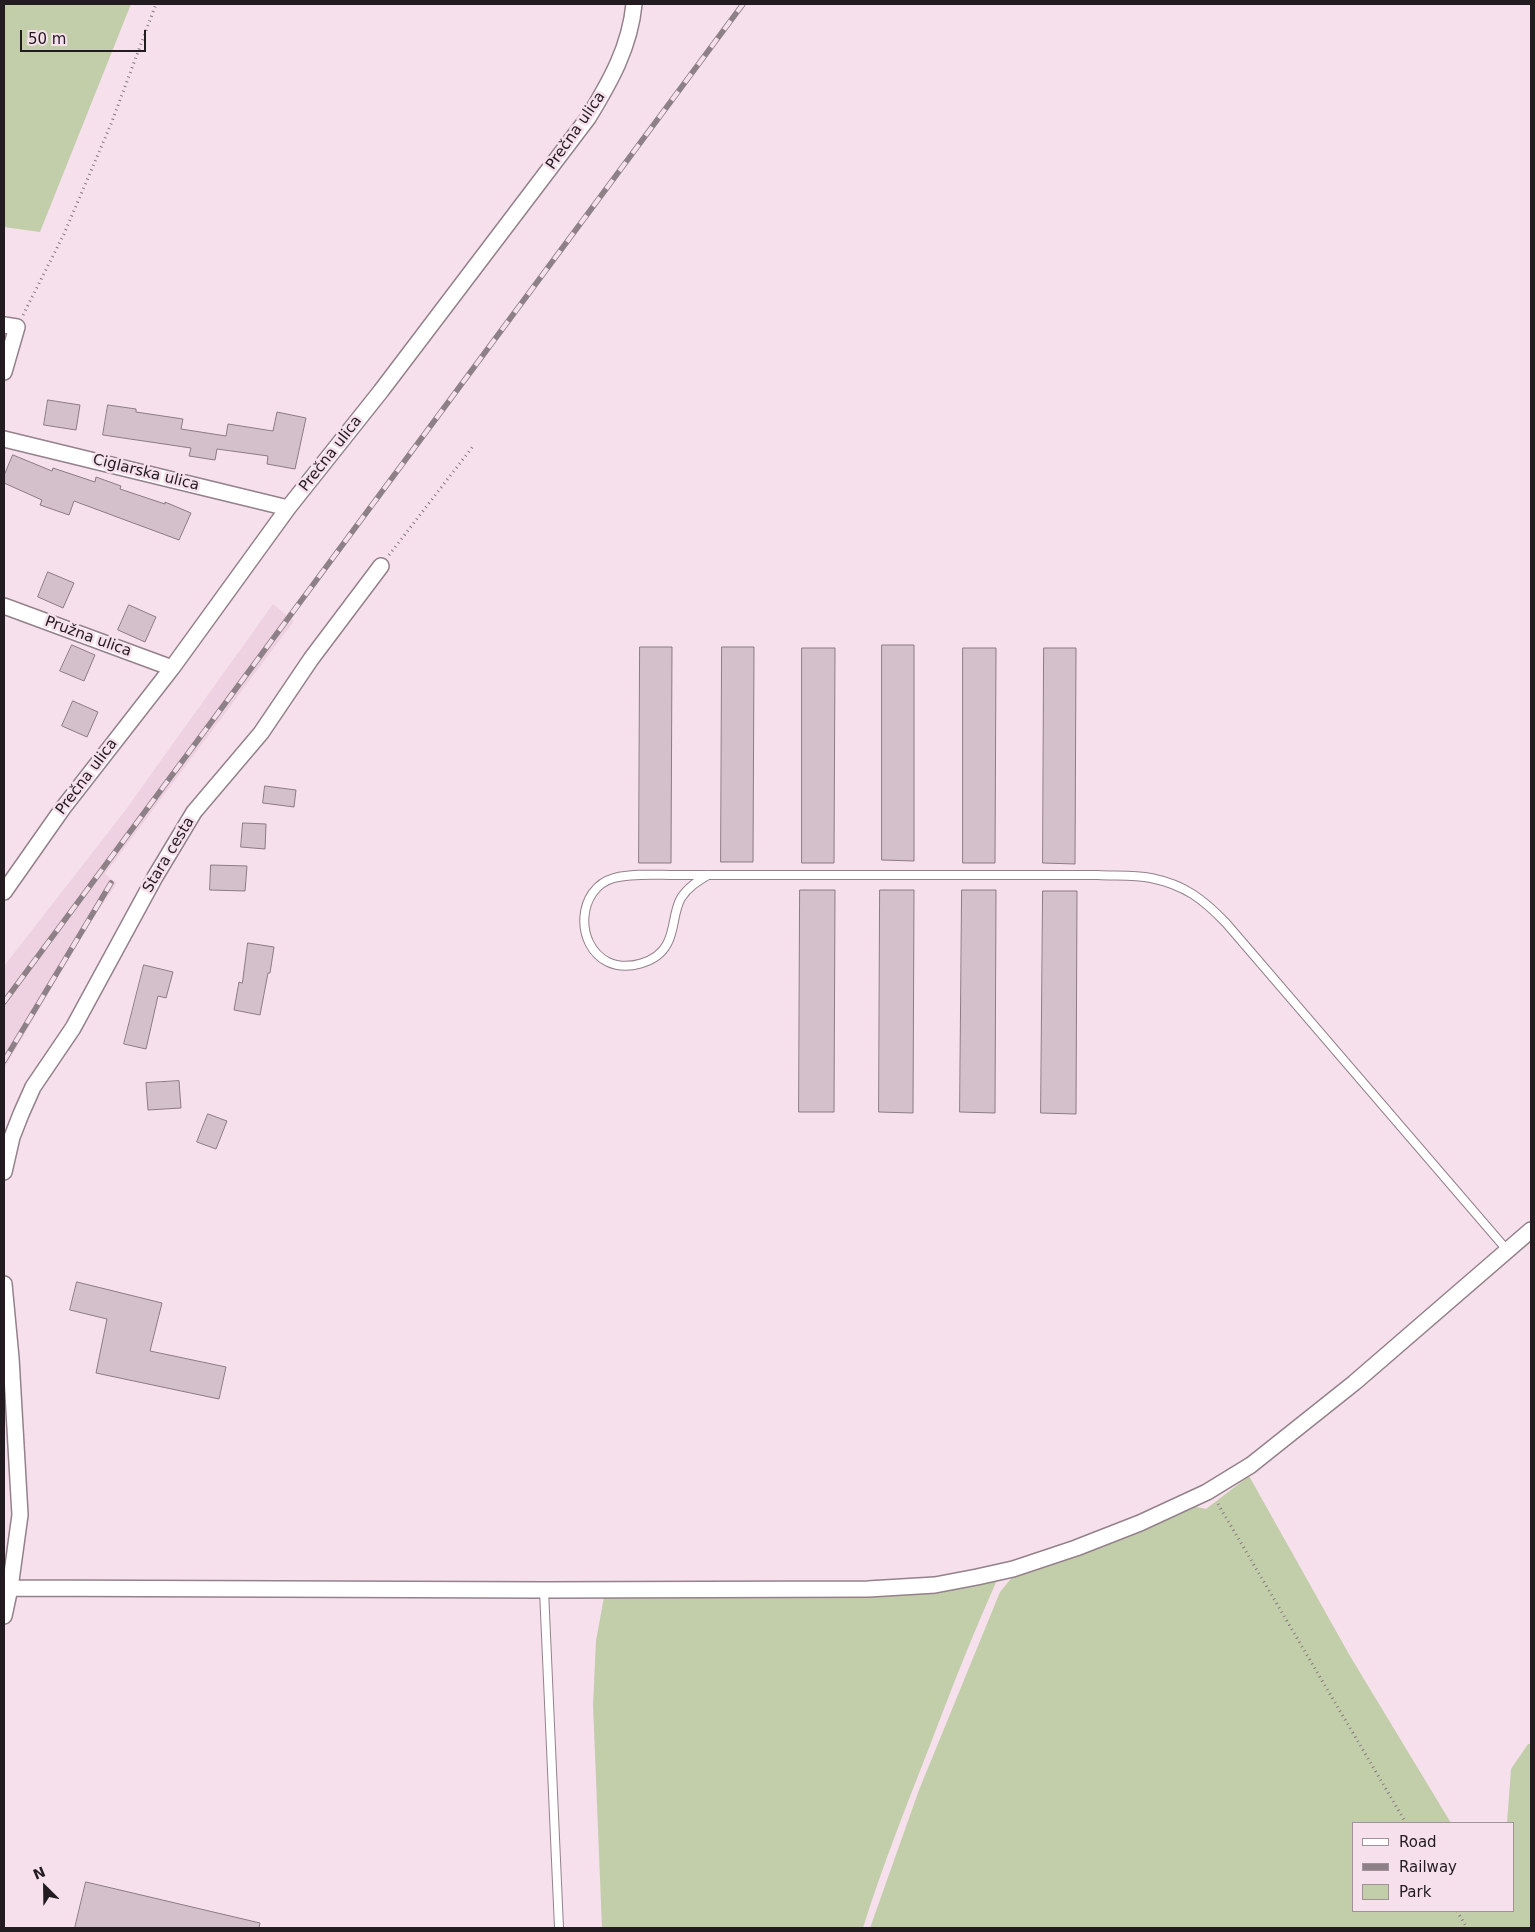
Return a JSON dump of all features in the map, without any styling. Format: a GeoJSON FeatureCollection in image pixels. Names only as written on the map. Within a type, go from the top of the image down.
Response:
{"type":"FeatureCollection","features":[{"type":"Feature","properties":{"kind":"street","name":"Prečna ulica"},"geometry":{"type":"LineString","coordinates":[[4,892],[63,808],[172,668],[288,508],[381,391],[588,118],[623,55],[632,21],[634,4]]}},
{"type":"Feature","properties":{"kind":"street"},"geometry":{"type":"LineString","coordinates":[[4,372],[11,326]]}},
{"type":"Feature","properties":{"kind":"street","name":"Ciglarska ulica"},"geometry":{"type":"LineString","coordinates":[[4,439],[288,508]]}},
{"type":"Feature","properties":{"kind":"street","name":"Stara cesta"},"geometry":{"type":"LineString","coordinates":[[4,1172],[12,1137],[20,1114],[33,1087],[72,1028],[155,877],[194,812],[261,733],[311,659],[381,566]]}},
{"type":"Feature","properties":{"kind":"street","name":"Pružna ulica"},"geometry":{"type":"LineString","coordinates":[[4,606],[172,668]]}},
{"type":"Feature","properties":{"kind":"street"},"geometry":{"type":"LineString","coordinates":[[7,1588],[544,1590],[868,1588],[935,1585],[1013,1569],[1076,1548],[1140,1523],[1210,1490],[1251,1465],[1354,1383],[1531,1230]]}},
{"type":"Feature","properties":{"kind":"street"},"geometry":{"type":"LineString","coordinates":[[4,1284],[11,1358],[20,1515],[4,1616]]}},
{"type":"Feature","properties":{"kind":"lane"},"geometry":{"type":"LineString","coordinates":[[708,875],[691,886],[682,897],[676,910],[667,946],[658,954],[640,964],[617,965],[607,961],[592,948],[586,937],[584,927],[585,915],[593,893],[599,886],[610,879],[625,875],[708,875],[1130,876],[1150,878],[1181,887],[1198,897],[1226,923],[1507,1250]]}},
{"type":"Feature","properties":{"kind":"lane"},"geometry":{"type":"LineString","coordinates":[[544,1590],[559,1928]]}},
{"type":"Feature","properties":{"kind":"path"},"geometry":{"type":"LineString","coordinates":[[11,326],[64,234],[108,132],[156,4]]}},
{"type":"Feature","properties":{"kind":"path"},"geometry":{"type":"LineString","coordinates":[[381,566],[474,445]]}},
{"type":"Feature","properties":{"kind":"path"},"geometry":{"type":"LineString","coordinates":[[1210,1490],[1405,1822]]}},
{"type":"Feature","properties":{"kind":"path"},"geometry":{"type":"LineString","coordinates":[[1458,1912],[1467,1928]]}},
{"type":"Feature","properties":{"kind":"shaded area"},"geometry":{"type":"Polygon","coordinates":[[[273,604],[294,621],[105,874],[117,883],[88,926],[4,1069],[4,966],[124,812],[273,604]]]}},
{"type":"Feature","properties":{"kind":"green space"},"geometry":{"type":"Polygon","coordinates":[[[4,4],[131,4],[40,232],[4,227],[4,4]]]}},
{"type":"Feature","properties":{"kind":"green space"},"geometry":{"type":"Polygon","coordinates":[[[1249,1476],[1350,1656],[1450,1822],[1352,1822],[1352,1912],[1515,1912],[1515,1822],[1507,1822],[1511,1769],[1528,1744],[1531,1744],[1531,1928],[870,1928],[919,1790],[1000,1592],[1014,1575],[1192,1506],[1206,1509],[1249,1476]]]}},
{"type":"Feature","properties":{"kind":"green space"},"geometry":{"type":"Polygon","coordinates":[[[998,1578],[964,1658],[905,1810],[863,1928],[602,1928],[593,1705],[596,1641],[604,1597],[998,1578]]]}},
{"type":"Feature","properties":{"kind":"building"},"geometry":{"type":"Polygon","coordinates":[[[48,400],[80,405],[76,430],[44,425],[48,400]]]}},
{"type":"Feature","properties":{"kind":"building"},"geometry":{"type":"Polygon","coordinates":[[[108,405],[136,409],[136,412],[183,419],[181,429],[226,436],[228,424],[273,431],[277,412],[306,418],[295,469],[267,464],[268,456],[217,449],[215,460],[189,456],[191,448],[103,435],[108,405]]]}},
{"type":"Feature","properties":{"kind":"building"},"geometry":{"type":"Polygon","coordinates":[[[13,455],[52,471],[53,468],[95,482],[96,477],[121,486],[120,489],[165,504],[165,502],[191,513],[179,540],[74,501],[69,515],[40,505],[42,500],[4,483],[4,476],[13,455]]]}},
{"type":"Feature","properties":{"kind":"building"},"geometry":{"type":"Polygon","coordinates":[[[48,572],[74,583],[63,608],[38,597],[48,572]]]}},
{"type":"Feature","properties":{"kind":"building"},"geometry":{"type":"Polygon","coordinates":[[[129,605],[156,617],[145,642],[118,630],[129,605]]]}},
{"type":"Feature","properties":{"kind":"building"},"geometry":{"type":"Polygon","coordinates":[[[72,645],[95,655],[84,681],[60,671],[72,645]]]}},
{"type":"Feature","properties":{"kind":"building"},"geometry":{"type":"Polygon","coordinates":[[[882,645],[914,645],[914,861],[882,860],[882,645]]]}},
{"type":"Feature","properties":{"kind":"building"},"geometry":{"type":"Polygon","coordinates":[[[640,647],[672,647],[671,863],[639,863],[640,647]]]}},
{"type":"Feature","properties":{"kind":"building"},"geometry":{"type":"Polygon","coordinates":[[[722,647],[754,647],[753,862],[721,862],[722,647]]]}},
{"type":"Feature","properties":{"kind":"building"},"geometry":{"type":"Polygon","coordinates":[[[802,648],[835,648],[834,863],[802,863],[802,648]]]}},
{"type":"Feature","properties":{"kind":"building"},"geometry":{"type":"Polygon","coordinates":[[[963,648],[996,648],[995,863],[963,863],[963,648]]]}},
{"type":"Feature","properties":{"kind":"building"},"geometry":{"type":"Polygon","coordinates":[[[1044,648],[1076,648],[1075,864],[1043,863],[1044,648]]]}},
{"type":"Feature","properties":{"kind":"building"},"geometry":{"type":"Polygon","coordinates":[[[73,701],[98,712],[87,737],[62,726],[73,701]]]}},
{"type":"Feature","properties":{"kind":"building"},"geometry":{"type":"Polygon","coordinates":[[[265,786],[296,790],[294,807],[263,803],[265,786]]]}},
{"type":"Feature","properties":{"kind":"building"},"geometry":{"type":"Polygon","coordinates":[[[243,823],[266,824],[265,849],[241,847],[243,823]]]}},
{"type":"Feature","properties":{"kind":"building"},"geometry":{"type":"Polygon","coordinates":[[[211,865],[247,866],[245,891],[210,890],[211,865]]]}},
{"type":"Feature","properties":{"kind":"building"},"geometry":{"type":"Polygon","coordinates":[[[800,890],[835,890],[834,1112],[799,1112],[800,890]]]}},
{"type":"Feature","properties":{"kind":"building"},"geometry":{"type":"Polygon","coordinates":[[[880,890],[914,890],[913,1113],[879,1112],[880,890]]]}},
{"type":"Feature","properties":{"kind":"building"},"geometry":{"type":"Polygon","coordinates":[[[962,890],[996,890],[995,1113],[960,1112],[962,890]]]}},
{"type":"Feature","properties":{"kind":"building"},"geometry":{"type":"Polygon","coordinates":[[[1043,891],[1077,891],[1076,1114],[1041,1113],[1043,891]]]}},
{"type":"Feature","properties":{"kind":"building"},"geometry":{"type":"Polygon","coordinates":[[[248,943],[274,947],[260,1015],[234,1010],[239,982],[242,983],[248,943]]]}},
{"type":"Feature","properties":{"kind":"building"},"geometry":{"type":"Polygon","coordinates":[[[144,965],[173,972],[166,998],[158,996],[146,1049],[124,1044],[144,965]]]}},
{"type":"Feature","properties":{"kind":"building"},"geometry":{"type":"Polygon","coordinates":[[[179,1081],[181,1108],[148,1110],[146,1083],[179,1081]]]}},
{"type":"Feature","properties":{"kind":"building"},"geometry":{"type":"Polygon","coordinates":[[[208,1114],[227,1121],[216,1149],[197,1142],[208,1114]]]}},
{"type":"Feature","properties":{"kind":"building"},"geometry":{"type":"Polygon","coordinates":[[[77,1282],[162,1303],[150,1351],[226,1367],[219,1399],[96,1373],[107,1319],[70,1310],[77,1282]]]}},
{"type":"Feature","properties":{"kind":"building"},"geometry":{"type":"Polygon","coordinates":[[[86,1882],[260,1923],[259,1928],[75,1928],[86,1882]]]}},
{"type":"Feature","properties":{"kind":"railway"},"geometry":{"type":"LineString","coordinates":[[4,1002],[743,4]]}},
{"type":"Feature","properties":{"kind":"railway"},"geometry":{"type":"LineString","coordinates":[[4,1061],[111,883]]}}]}
